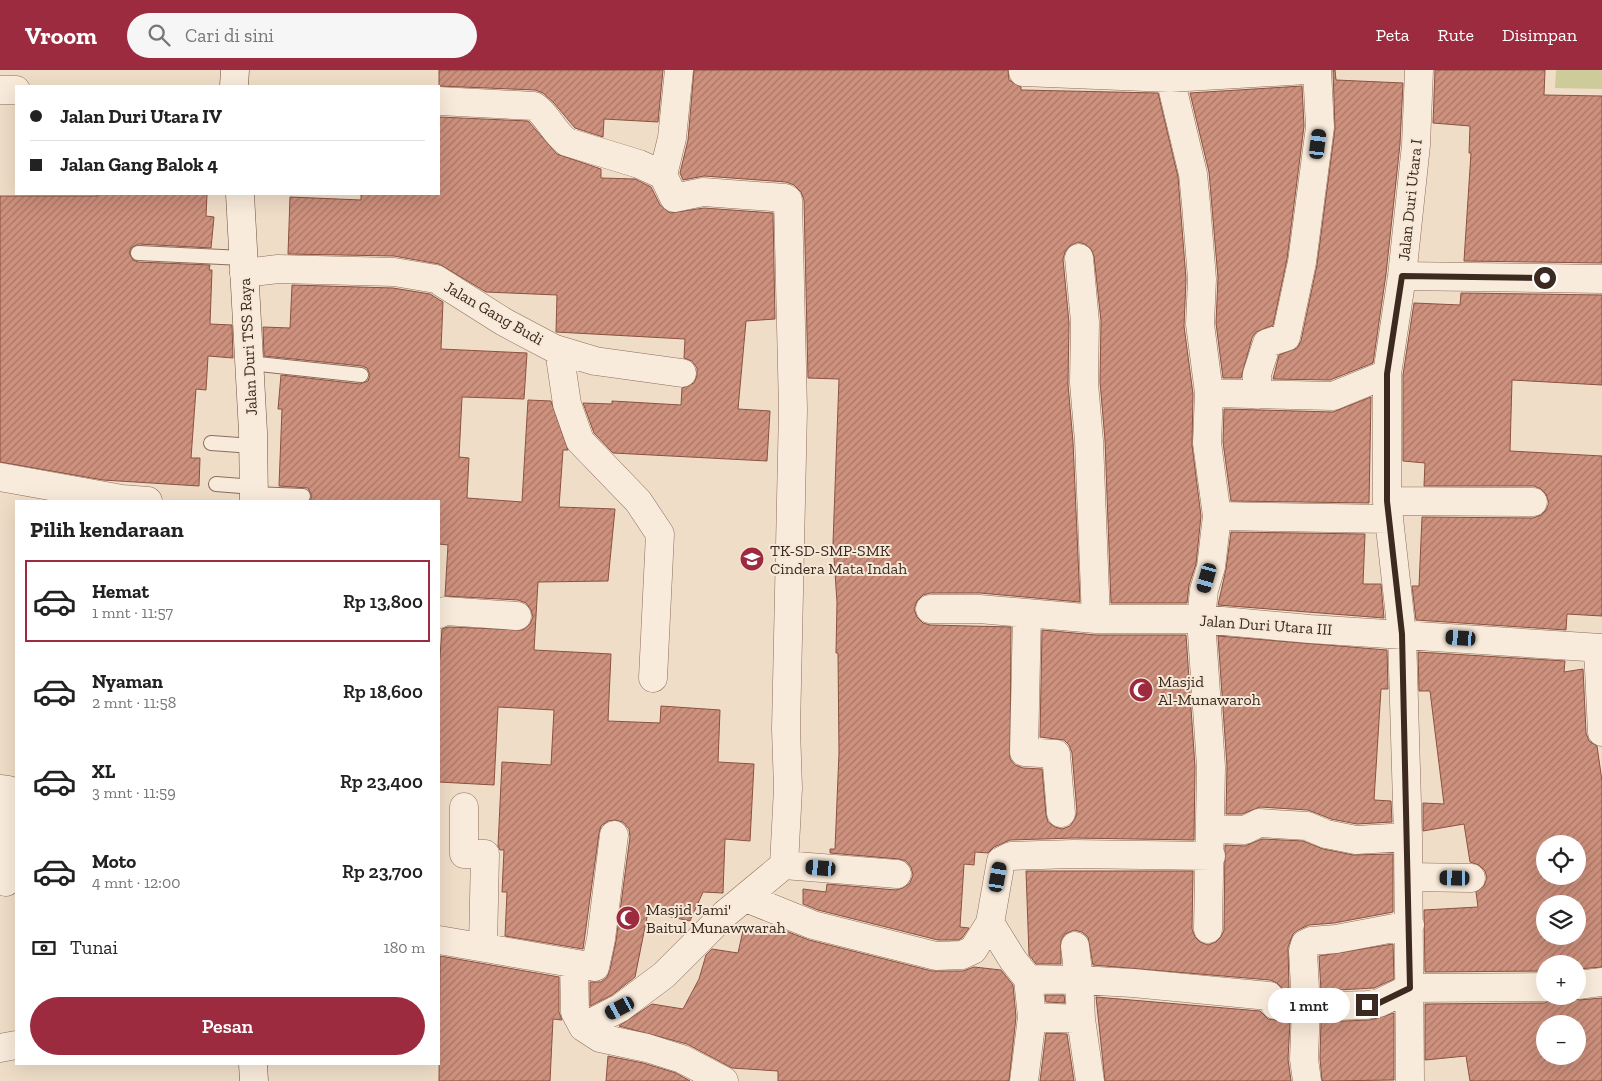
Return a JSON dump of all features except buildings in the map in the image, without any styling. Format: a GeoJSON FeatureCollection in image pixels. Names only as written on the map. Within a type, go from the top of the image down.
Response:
{"type":"FeatureCollection","features":[{"type":"Feature","properties":{"kind":"street"},"geometry":{"type":"LineString","coordinates":[[234,70],[234,85]]}},
{"type":"Feature","properties":{"kind":"street"},"geometry":{"type":"LineString","coordinates":[[679,70],[672,138],[663,175],[674,198],[703,192],[785,198],[790,206],[793,409],[786,729],[788,788],[784,865]]}},
{"type":"Feature","properties":{"kind":"street"},"geometry":{"type":"LineString","coordinates":[[1023,72],[1060,71],[1170,78],[1307,70]]}},
{"type":"Feature","properties":{"kind":"street"},"geometry":{"type":"LineString","coordinates":[[1257,395],[1257,374],[1267,343],[1286,337],[1302,262],[1320,127],[1317,70]]}},
{"type":"Feature","properties":{"kind":"street","name":"Jalan Duri Utara I"},"geometry":{"type":"LineString","coordinates":[[1410,1081],[1410,925],[1402,634],[1388,510],[1387,374],[1402,276],[1416,145],[1419,70]]}},
{"type":"Feature","properties":{"kind":"street"},"geometry":{"type":"LineString","coordinates":[[1170,78],[1193,174],[1202,279],[1200,324],[1209,393],[1207,443],[1217,516],[1211,567],[1204,590],[1201,619],[1211,766],[1208,929]]}},
{"type":"Feature","properties":{"kind":"street"},"geometry":{"type":"LineString","coordinates":[[0,90],[15,90]]}},
{"type":"Feature","properties":{"kind":"street"},"geometry":{"type":"LineString","coordinates":[[440,101],[534,106],[543,112],[558,136],[567,142],[639,164],[663,175]]}},
{"type":"Feature","properties":{"kind":"street","name":"Jalan Duri TSS Raya"},"geometry":{"type":"LineString","coordinates":[[240,195],[254,494]]}},
{"type":"Feature","properties":{"kind":"street"},"geometry":{"type":"LineString","coordinates":[[1079,258],[1085,322],[1084,383],[1089,440],[1096,619]]}},
{"type":"Feature","properties":{"kind":"street","name":"Jalan Gang Budi"},"geometry":{"type":"LineString","coordinates":[[244,266],[278,270],[394,272],[436,279],[504,322],[559,350],[595,361],[682,373]]}},
{"type":"Feature","properties":{"kind":"street"},"geometry":{"type":"LineString","coordinates":[[1402,276],[1602,279]]}},
{"type":"Feature","properties":{"kind":"street"},"geometry":{"type":"LineString","coordinates":[[559,350],[568,404],[580,441],[638,501],[660,534],[653,678]]}},
{"type":"Feature","properties":{"kind":"street"},"geometry":{"type":"LineString","coordinates":[[1209,393],[1333,396],[1387,374]]}},
{"type":"Feature","properties":{"kind":"street"},"geometry":{"type":"LineString","coordinates":[[0,477],[135,500]]}},
{"type":"Feature","properties":{"kind":"street"},"geometry":{"type":"LineString","coordinates":[[1217,516],[1388,510],[1533,502]]}},
{"type":"Feature","properties":{"kind":"street","name":"Jalan Duri Utara III"},"geometry":{"type":"LineString","coordinates":[[930,609],[1028,613],[1096,619],[1201,619],[1310,629],[1600,648]]}},
{"type":"Feature","properties":{"kind":"street"},"geometry":{"type":"LineString","coordinates":[[440,614],[445,611],[517,616]]}},
{"type":"Feature","properties":{"kind":"street"},"geometry":{"type":"LineString","coordinates":[[1028,613],[1024,752],[1056,754],[1061,813]]}},
{"type":"Feature","properties":{"kind":"street"},"geometry":{"type":"LineString","coordinates":[[1600,648],[1602,732]]}},
{"type":"Feature","properties":{"kind":"street"},"geometry":{"type":"LineString","coordinates":[[0,789],[8,790],[10,797],[7,882]]}},
{"type":"Feature","properties":{"kind":"street"},"geometry":{"type":"LineString","coordinates":[[464,807],[464,854],[485,854],[483,947]]}},
{"type":"Feature","properties":{"kind":"street"},"geometry":{"type":"LineString","coordinates":[[1211,829],[1245,830],[1259,823],[1307,826],[1326,834],[1356,840],[1408,837]]}},
{"type":"Feature","properties":{"kind":"street"},"geometry":{"type":"LineString","coordinates":[[440,940],[595,967],[614,835]]}},
{"type":"Feature","properties":{"kind":"street"},"geometry":{"type":"LineString","coordinates":[[746,898],[813,925],[936,956],[962,955],[973,950],[990,923],[1001,862],[1011,856],[1074,854],[1210,856]]}},
{"type":"Feature","properties":{"kind":"street"},"geometry":{"type":"LineString","coordinates":[[583,1027],[620,1008],[664,975],[704,934],[784,865],[897,874]]}},
{"type":"Feature","properties":{"kind":"street"},"geometry":{"type":"LineString","coordinates":[[1409,877],[1471,878]]}},
{"type":"Feature","properties":{"kind":"street"},"geometry":{"type":"LineString","coordinates":[[990,923],[1013,960],[1028,979],[1032,1017],[1024,1081]]}},
{"type":"Feature","properties":{"kind":"street"},"geometry":{"type":"LineString","coordinates":[[1307,1081],[1304,1059],[1306,1007],[1303,951],[1305,944],[1311,941],[1336,939],[1410,925]]}},
{"type":"Feature","properties":{"kind":"street"},"geometry":{"type":"LineString","coordinates":[[1075,946],[1081,1018],[1090,1081]]}},
{"type":"Feature","properties":{"kind":"street"},"geometry":{"type":"LineString","coordinates":[[574,964],[575,1012],[583,1027],[600,1038],[647,1048],[682,1059],[724,1081]]}},
{"type":"Feature","properties":{"kind":"street"},"geometry":{"type":"LineString","coordinates":[[1028,979],[1133,983],[1269,996],[1275,1005],[1306,1007],[1379,1003],[1410,988],[1536,987]]}},
{"type":"Feature","properties":{"kind":"street"},"geometry":{"type":"LineString","coordinates":[[1586,984],[1602,982]]}},
{"type":"Feature","properties":{"kind":"street"},"geometry":{"type":"LineString","coordinates":[[1032,1017],[1081,1018]]}},
{"type":"Feature","properties":{"kind":"street"},"geometry":{"type":"LineString","coordinates":[[0,1048],[15,1045]]}},
{"type":"Feature","properties":{"kind":"street"},"geometry":{"type":"LineString","coordinates":[[253,1065],[254,1081]]}},
{"type":"Feature","properties":{"kind":"lane"},"geometry":{"type":"LineString","coordinates":[[138,253],[244,266]]}},
{"type":"Feature","properties":{"kind":"lane"},"geometry":{"type":"LineString","coordinates":[[249,363],[361,375]]}},
{"type":"Feature","properties":{"kind":"lane"},"geometry":{"type":"LineString","coordinates":[[211,443],[253,446]]}},
{"type":"Feature","properties":{"kind":"lane"},"geometry":{"type":"LineString","coordinates":[[216,484],[254,494],[303,496]]}},
{"type":"Feature","properties":{"kind":"shaded area"},"geometry":{"type":"Polygon","coordinates":[[[1556,70],[1602,70],[1602,89],[1555,88],[1556,70]]]}},
{"type":"Feature","properties":{"kind":"place","name":"TK-SD-SMP-SMK Cindera Mata Indah"},"geometry":{"type":"Point","coordinates":[752,559]}},
{"type":"Feature","properties":{"kind":"place","name":"Masjid Al-Munawaroh"},"geometry":{"type":"Point","coordinates":[1141,690]}},
{"type":"Feature","properties":{"kind":"place","name":"Masjid Jami' Baitul Munawwarah"},"geometry":{"type":"Point","coordinates":[628,918]}},
{"type":"Feature","properties":{"kind":"route"},"geometry":{"type":"LineString","coordinates":[[1367,1005],[1379,1003],[1410,988],[1402,634],[1387,501],[1387,374],[1402,276],[1545,278]]}}]}
